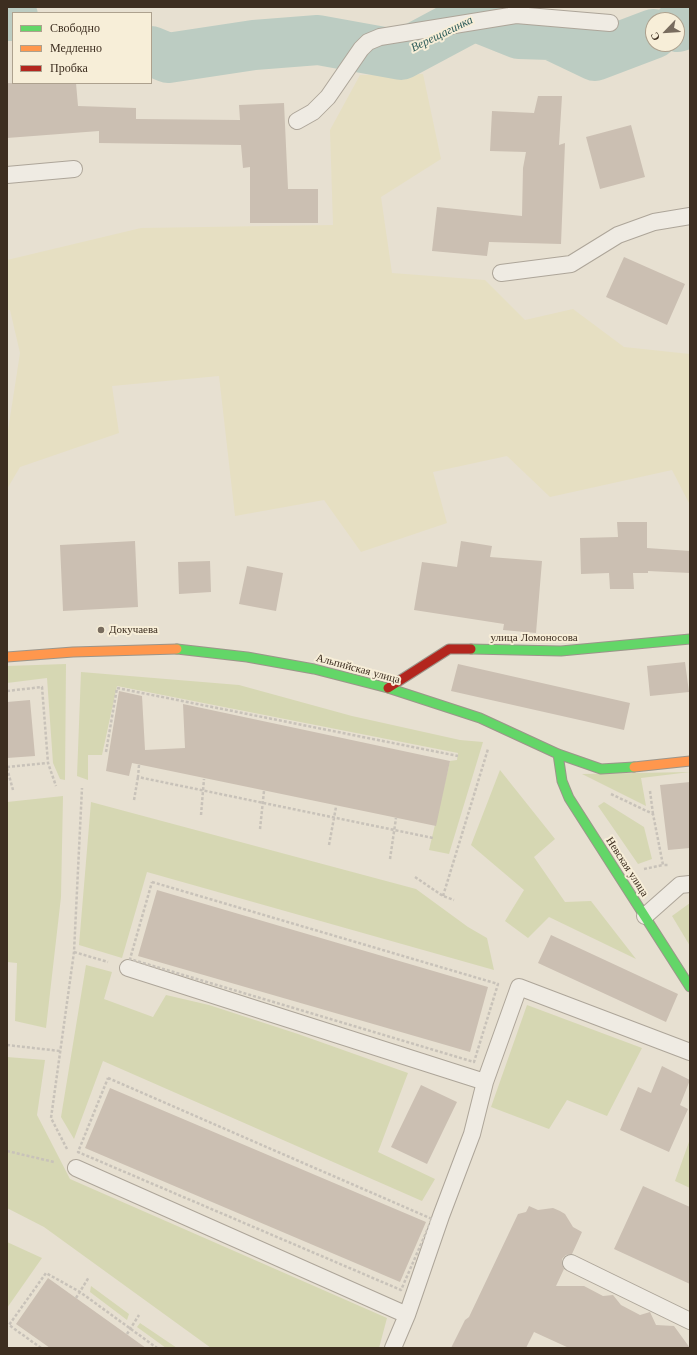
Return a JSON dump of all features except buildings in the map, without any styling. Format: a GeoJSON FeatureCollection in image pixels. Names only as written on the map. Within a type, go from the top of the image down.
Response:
{"type":"FeatureCollection","features":[{"type":"Feature","properties":{"kind":"street","name":"улица Ломоносова"},"geometry":{"type":"LineString","coordinates":[[388,688],[449,649],[561,651],[690,639]]}},
{"type":"Feature","properties":{"kind":"street","name":"Альпийская улица"},"geometry":{"type":"LineString","coordinates":[[7,657],[73,652],[186,650],[247,657],[314,669],[388,688],[480,718],[507,729],[558,754],[601,769],[659,765],[690,760]]}},
{"type":"Feature","properties":{"kind":"street","name":"Невская улица"},"geometry":{"type":"LineString","coordinates":[[558,754],[562,781],[569,798],[690,986]]}},
{"type":"Feature","properties":{"kind":"lane"},"geometry":{"type":"LineString","coordinates":[[297,121],[312,112],[328,97],[361,49],[368,42],[380,37],[516,11],[610,23]]}},
{"type":"Feature","properties":{"kind":"lane"},"geometry":{"type":"LineString","coordinates":[[7,175],[74,169]]}},
{"type":"Feature","properties":{"kind":"lane"},"geometry":{"type":"LineString","coordinates":[[501,273],[571,264],[618,235],[654,222],[690,216]]}},
{"type":"Feature","properties":{"kind":"lane"},"geometry":{"type":"LineString","coordinates":[[645,916],[680,886],[690,884]]}},
{"type":"Feature","properties":{"kind":"lane"},"geometry":{"type":"LineString","coordinates":[[128,968],[485,1082]]}},
{"type":"Feature","properties":{"kind":"lane"},"geometry":{"type":"LineString","coordinates":[[393,1348],[407,1316],[441,1216],[472,1134],[485,1082],[519,986],[690,1052]]}},
{"type":"Feature","properties":{"kind":"lane"},"geometry":{"type":"LineString","coordinates":[[76,1168],[407,1316]]}},
{"type":"Feature","properties":{"kind":"lane"},"geometry":{"type":"LineString","coordinates":[[571,1263],[690,1321]]}},
{"type":"Feature","properties":{"kind":"path"},"geometry":{"type":"LineString","coordinates":[[7,691],[42,687],[48,763],[56,786]]}},
{"type":"Feature","properties":{"kind":"path"},"geometry":{"type":"LineString","coordinates":[[106,752],[117,688],[458,756]]}},
{"type":"Feature","properties":{"kind":"path"},"geometry":{"type":"LineString","coordinates":[[442,896],[490,744]]}},
{"type":"Feature","properties":{"kind":"path"},"geometry":{"type":"LineString","coordinates":[[13,790],[7,767],[48,763]]}},
{"type":"Feature","properties":{"kind":"path"},"geometry":{"type":"LineString","coordinates":[[134,800],[139,765]]}},
{"type":"Feature","properties":{"kind":"path"},"geometry":{"type":"LineString","coordinates":[[138,777],[433,838]]}},
{"type":"Feature","properties":{"kind":"path"},"geometry":{"type":"LineString","coordinates":[[201,815],[204,779]]}},
{"type":"Feature","properties":{"kind":"path"},"geometry":{"type":"LineString","coordinates":[[76,1168],[51,1118],[74,952],[82,788]]}},
{"type":"Feature","properties":{"kind":"path"},"geometry":{"type":"LineString","coordinates":[[260,829],[264,791]]}},
{"type":"Feature","properties":{"kind":"path"},"geometry":{"type":"LineString","coordinates":[[610,794],[653,814],[664,865]]}},
{"type":"Feature","properties":{"kind":"path"},"geometry":{"type":"LineString","coordinates":[[329,845],[336,807]]}},
{"type":"Feature","properties":{"kind":"path"},"geometry":{"type":"LineString","coordinates":[[390,859],[396,818]]}},
{"type":"Feature","properties":{"kind":"path"},"geometry":{"type":"LineString","coordinates":[[638,871],[670,864]]}},
{"type":"Feature","properties":{"kind":"path"},"geometry":{"type":"LineString","coordinates":[[415,877],[442,896],[454,900]]}},
{"type":"Feature","properties":{"kind":"path"},"geometry":{"type":"LineString","coordinates":[[152,882],[498,984],[474,1062],[130,959],[152,882]]}},
{"type":"Feature","properties":{"kind":"path"},"geometry":{"type":"LineString","coordinates":[[74,952],[128,968]]}},
{"type":"Feature","properties":{"kind":"path"},"geometry":{"type":"LineString","coordinates":[[7,1045],[60,1051]]}},
{"type":"Feature","properties":{"kind":"path"},"geometry":{"type":"LineString","coordinates":[[108,1078],[432,1219],[430,1224],[401,1290],[78,1152],[108,1078]]}},
{"type":"Feature","properties":{"kind":"path"},"geometry":{"type":"LineString","coordinates":[[7,1151],[76,1168]]}},
{"type":"Feature","properties":{"kind":"path"},"geometry":{"type":"LineString","coordinates":[[41,1348],[9,1325],[46,1273],[80,1292],[157,1348]]}},
{"type":"Feature","properties":{"kind":"path"},"geometry":{"type":"LineString","coordinates":[[76,1298],[89,1277]]}},
{"type":"Feature","properties":{"kind":"path"},"geometry":{"type":"LineString","coordinates":[[127,1334],[139,1315]]}},
{"type":"Feature","properties":{"kind":"shaded area"},"geometry":{"type":"Polygon","coordinates":[[[423,74],[441,159],[381,197],[392,273],[485,280],[525,320],[573,309],[624,347],[690,354],[690,505],[672,470],[550,497],[507,456],[433,472],[447,523],[361,552],[324,500],[235,516],[219,376],[112,386],[119,433],[20,467],[7,489],[7,437],[20,353],[10,310],[7,310],[7,260],[141,228],[333,225],[330,130],[360,75],[423,74]]]}},
{"type":"Feature","properties":{"kind":"green space"},"geometry":{"type":"Polygon","coordinates":[[[66,664],[65,780],[60,779],[53,763],[47,678],[7,683],[7,666],[66,664]]]}},
{"type":"Feature","properties":{"kind":"green space"},"geometry":{"type":"Polygon","coordinates":[[[81,672],[239,685],[352,716],[460,740],[483,742],[449,854],[429,850],[450,761],[457,760],[458,753],[117,686],[102,755],[88,755],[88,780],[77,776],[81,672]]]}},
{"type":"Feature","properties":{"kind":"green space"},"geometry":{"type":"Polygon","coordinates":[[[500,770],[555,839],[534,857],[565,902],[591,901],[636,959],[549,917],[528,938],[505,921],[524,890],[471,845],[500,770]]]}},
{"type":"Feature","properties":{"kind":"green space"},"geometry":{"type":"Polygon","coordinates":[[[690,772],[641,778],[646,806],[582,774],[690,772]]]}},
{"type":"Feature","properties":{"kind":"green space"},"geometry":{"type":"Polygon","coordinates":[[[63,796],[61,897],[46,1028],[15,1021],[17,963],[7,962],[7,802],[63,796]]]}},
{"type":"Feature","properties":{"kind":"green space"},"geometry":{"type":"Polygon","coordinates":[[[91,802],[416,889],[468,927],[487,938],[494,970],[147,872],[122,958],[79,945],[91,802]]]}},
{"type":"Feature","properties":{"kind":"green space"},"geometry":{"type":"Polygon","coordinates":[[[604,802],[644,827],[652,859],[638,864],[598,806],[604,802]]]}},
{"type":"Feature","properties":{"kind":"green space"},"geometry":{"type":"Polygon","coordinates":[[[690,903],[690,946],[672,916],[690,903]]]}},
{"type":"Feature","properties":{"kind":"green space"},"geometry":{"type":"Polygon","coordinates":[[[86,965],[112,972],[104,999],[153,1017],[166,995],[209,1005],[298,1034],[408,1073],[378,1152],[435,1179],[422,1201],[103,1061],[74,1139],[61,1117],[86,965]]]}},
{"type":"Feature","properties":{"kind":"green space"},"geometry":{"type":"Polygon","coordinates":[[[527,1005],[642,1048],[607,1116],[567,1100],[549,1129],[491,1107],[527,1005]]]}},
{"type":"Feature","properties":{"kind":"green space"},"geometry":{"type":"Polygon","coordinates":[[[7,1057],[45,1060],[37,1115],[70,1179],[387,1318],[379,1348],[211,1348],[44,1227],[7,1208],[7,1057]]]}},
{"type":"Feature","properties":{"kind":"green space"},"geometry":{"type":"Polygon","coordinates":[[[690,1139],[690,1188],[675,1181],[690,1139]]]}},
{"type":"Feature","properties":{"kind":"green space"},"geometry":{"type":"Polygon","coordinates":[[[7,1242],[42,1258],[7,1308],[7,1242]]]}},
{"type":"Feature","properties":{"kind":"green space"},"geometry":{"type":"Polygon","coordinates":[[[91,1286],[129,1314],[127,1320],[90,1292],[91,1286]]]}},
{"type":"Feature","properties":{"kind":"green space"},"geometry":{"type":"Polygon","coordinates":[[[140,1323],[177,1348],[166,1348],[137,1327],[140,1323]]]}},
{"type":"Feature","properties":{"kind":"waterway","name":"Верещагинка"},"geometry":{"type":"LineString","coordinates":[[7,16],[12,16]]}},
{"type":"Feature","properties":{"kind":"waterway","name":"Верещагинка"},"geometry":{"type":"LineString","coordinates":[[152,51],[168,58],[254,45],[318,40],[401,55],[474,16],[519,34],[551,35],[595,56],[645,37]]}},
{"type":"Feature","properties":{"kind":"waterway","name":"Верещагинка"},"geometry":{"type":"LineString","coordinates":[[685,25],[690,23]]}},
{"type":"Feature","properties":{"kind":"traffic: fast"},"geometry":{"type":"LineString","coordinates":[[471,649],[561,651],[690,639]]}},
{"type":"Feature","properties":{"kind":"traffic: fast"},"geometry":{"type":"LineString","coordinates":[[177,649],[247,657],[314,669],[388,688],[480,718],[558,754],[601,769],[634,767]]}},
{"type":"Feature","properties":{"kind":"traffic: fast"},"geometry":{"type":"LineString","coordinates":[[558,754],[562,781],[569,798],[690,987]]}},
{"type":"Feature","properties":{"kind":"traffic: slow"},"geometry":{"type":"LineString","coordinates":[[7,657],[73,652],[177,649]]}},
{"type":"Feature","properties":{"kind":"traffic: slow"},"geometry":{"type":"LineString","coordinates":[[634,767],[690,761]]}},
{"type":"Feature","properties":{"kind":"traffic: jam"},"geometry":{"type":"LineString","coordinates":[[388,688],[449,649],[471,649]]}},
{"type":"Feature","properties":{"kind":"place","name":"Докучаева"},"geometry":{"type":"Point","coordinates":[101,630]}}]}
